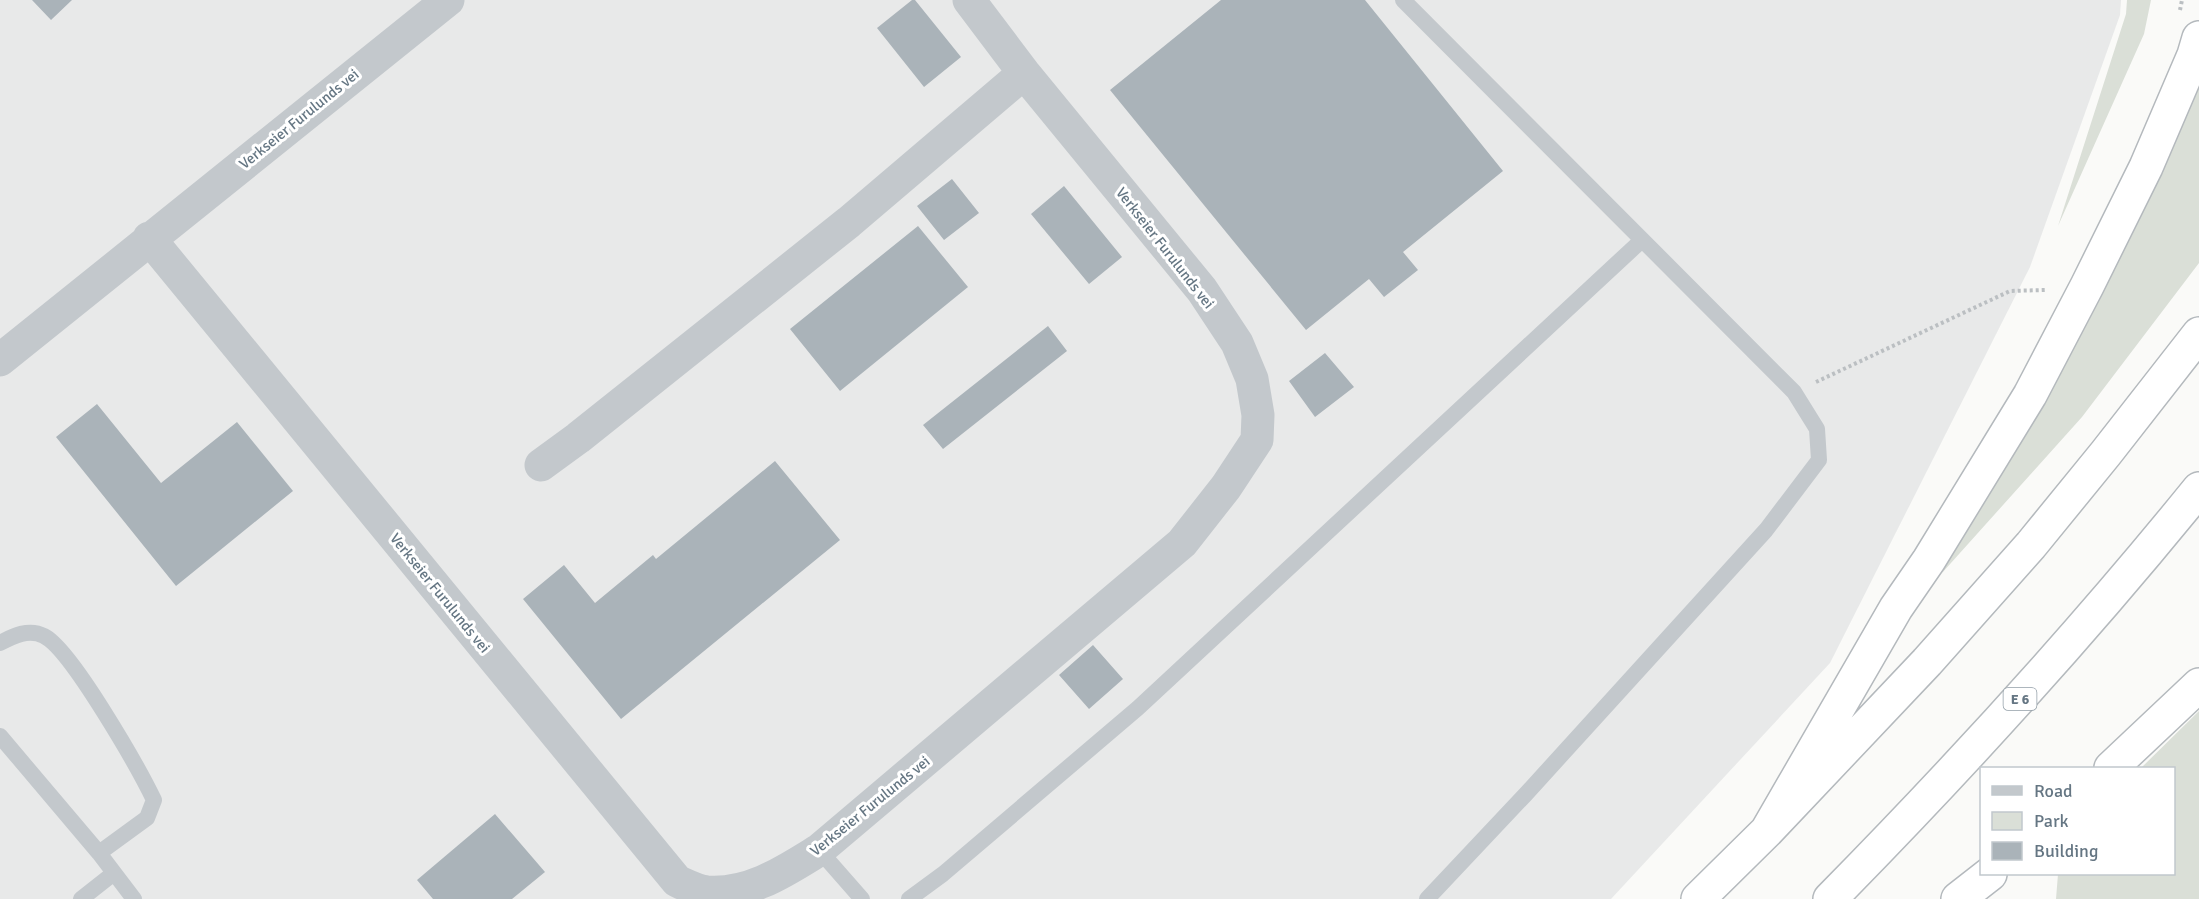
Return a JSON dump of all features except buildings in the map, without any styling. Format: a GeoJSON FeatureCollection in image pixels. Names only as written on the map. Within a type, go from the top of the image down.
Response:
{"type":"FeatureCollection","features":[{"type":"Feature","properties":{"kind":"highway"},"geometry":{"type":"LineString","coordinates":[[1767,831],[1896,608],[1929,560],[2030,395],[2146,167],[2194,55],[2199,38]]}},
{"type":"Feature","properties":{"kind":"highway"},"geometry":{"type":"LineString","coordinates":[[1698,899],[1767,831],[1927,662],[2031,545],[2199,334]]}},
{"type":"Feature","properties":{"kind":"highway","name":"E 6"},"geometry":{"type":"LineString","coordinates":[[1830,899],[1929,798],[2011,709],[2199,489]]}},
{"type":"Feature","properties":{"kind":"highway"},"geometry":{"type":"LineString","coordinates":[[2112,767],[2156,729],[2199,685]]}},
{"type":"Feature","properties":{"kind":"highway"},"geometry":{"type":"LineString","coordinates":[[1958,899],[1988,875]]}},
{"type":"Feature","properties":{"kind":"street","name":"Verkseier Furulunds vei"},"geometry":{"type":"LineString","coordinates":[[0,360],[448,0]]}},
{"type":"Feature","properties":{"kind":"street","name":"Verkseier Furulunds vei"},"geometry":{"type":"LineString","coordinates":[[149,238],[677,881],[706,892],[737,890],[772,879],[819,850],[1182,543],[1226,487],[1257,440],[1258,415],[1252,379],[1237,344],[1202,290],[1024,73],[969,0]]}},
{"type":"Feature","properties":{"kind":"street"},"geometry":{"type":"LineString","coordinates":[[541,465],[849,222],[1024,73]]}},
{"type":"Feature","properties":{"kind":"lane"},"geometry":{"type":"LineString","coordinates":[[1402,0],[1794,392],[1817,429],[1819,460],[1766,530],[1427,899]]}},
{"type":"Feature","properties":{"kind":"lane"},"geometry":{"type":"LineString","coordinates":[[909,899],[943,874],[1138,708],[1642,240]]}},
{"type":"Feature","properties":{"kind":"lane"},"geometry":{"type":"LineString","coordinates":[[0,643],[20,633],[44,635],[70,660],[142,776],[154,800],[147,818],[99,853]]}},
{"type":"Feature","properties":{"kind":"lane"},"geometry":{"type":"LineString","coordinates":[[0,736],[99,853],[134,899]]}},
{"type":"Feature","properties":{"kind":"lane"},"geometry":{"type":"LineString","coordinates":[[819,850],[862,899]]}},
{"type":"Feature","properties":{"kind":"lane"},"geometry":{"type":"LineString","coordinates":[[81,899],[114,873]]}},
{"type":"Feature","properties":{"kind":"path"},"geometry":{"type":"LineString","coordinates":[[2180,11],[2182,0]]}},
{"type":"Feature","properties":{"kind":"path"},"geometry":{"type":"LineString","coordinates":[[1794,392],[2010,291],[2050,290]]}},
{"type":"Feature","properties":{"kind":"shaded area"},"geometry":{"type":"Polygon","coordinates":[[[0,0],[2121,0],[2120,15],[2030,267],[1830,663],[1611,899],[0,899],[0,0]]]}},
{"type":"Feature","properties":{"kind":"green space"},"geometry":{"type":"Polygon","coordinates":[[[2127,0],[2151,0],[2144,34],[2058,226],[2126,14],[2127,0]]]}},
{"type":"Feature","properties":{"kind":"green space"},"geometry":{"type":"Polygon","coordinates":[[[2199,61],[2199,263],[2082,417],[1942,573],[2169,143],[2199,61]]]}},
{"type":"Feature","properties":{"kind":"green space"},"geometry":{"type":"Polygon","coordinates":[[[2199,711],[2199,899],[2056,899],[2058,875],[2175,875],[2175,767],[2142,767],[2199,711]]]}}]}
